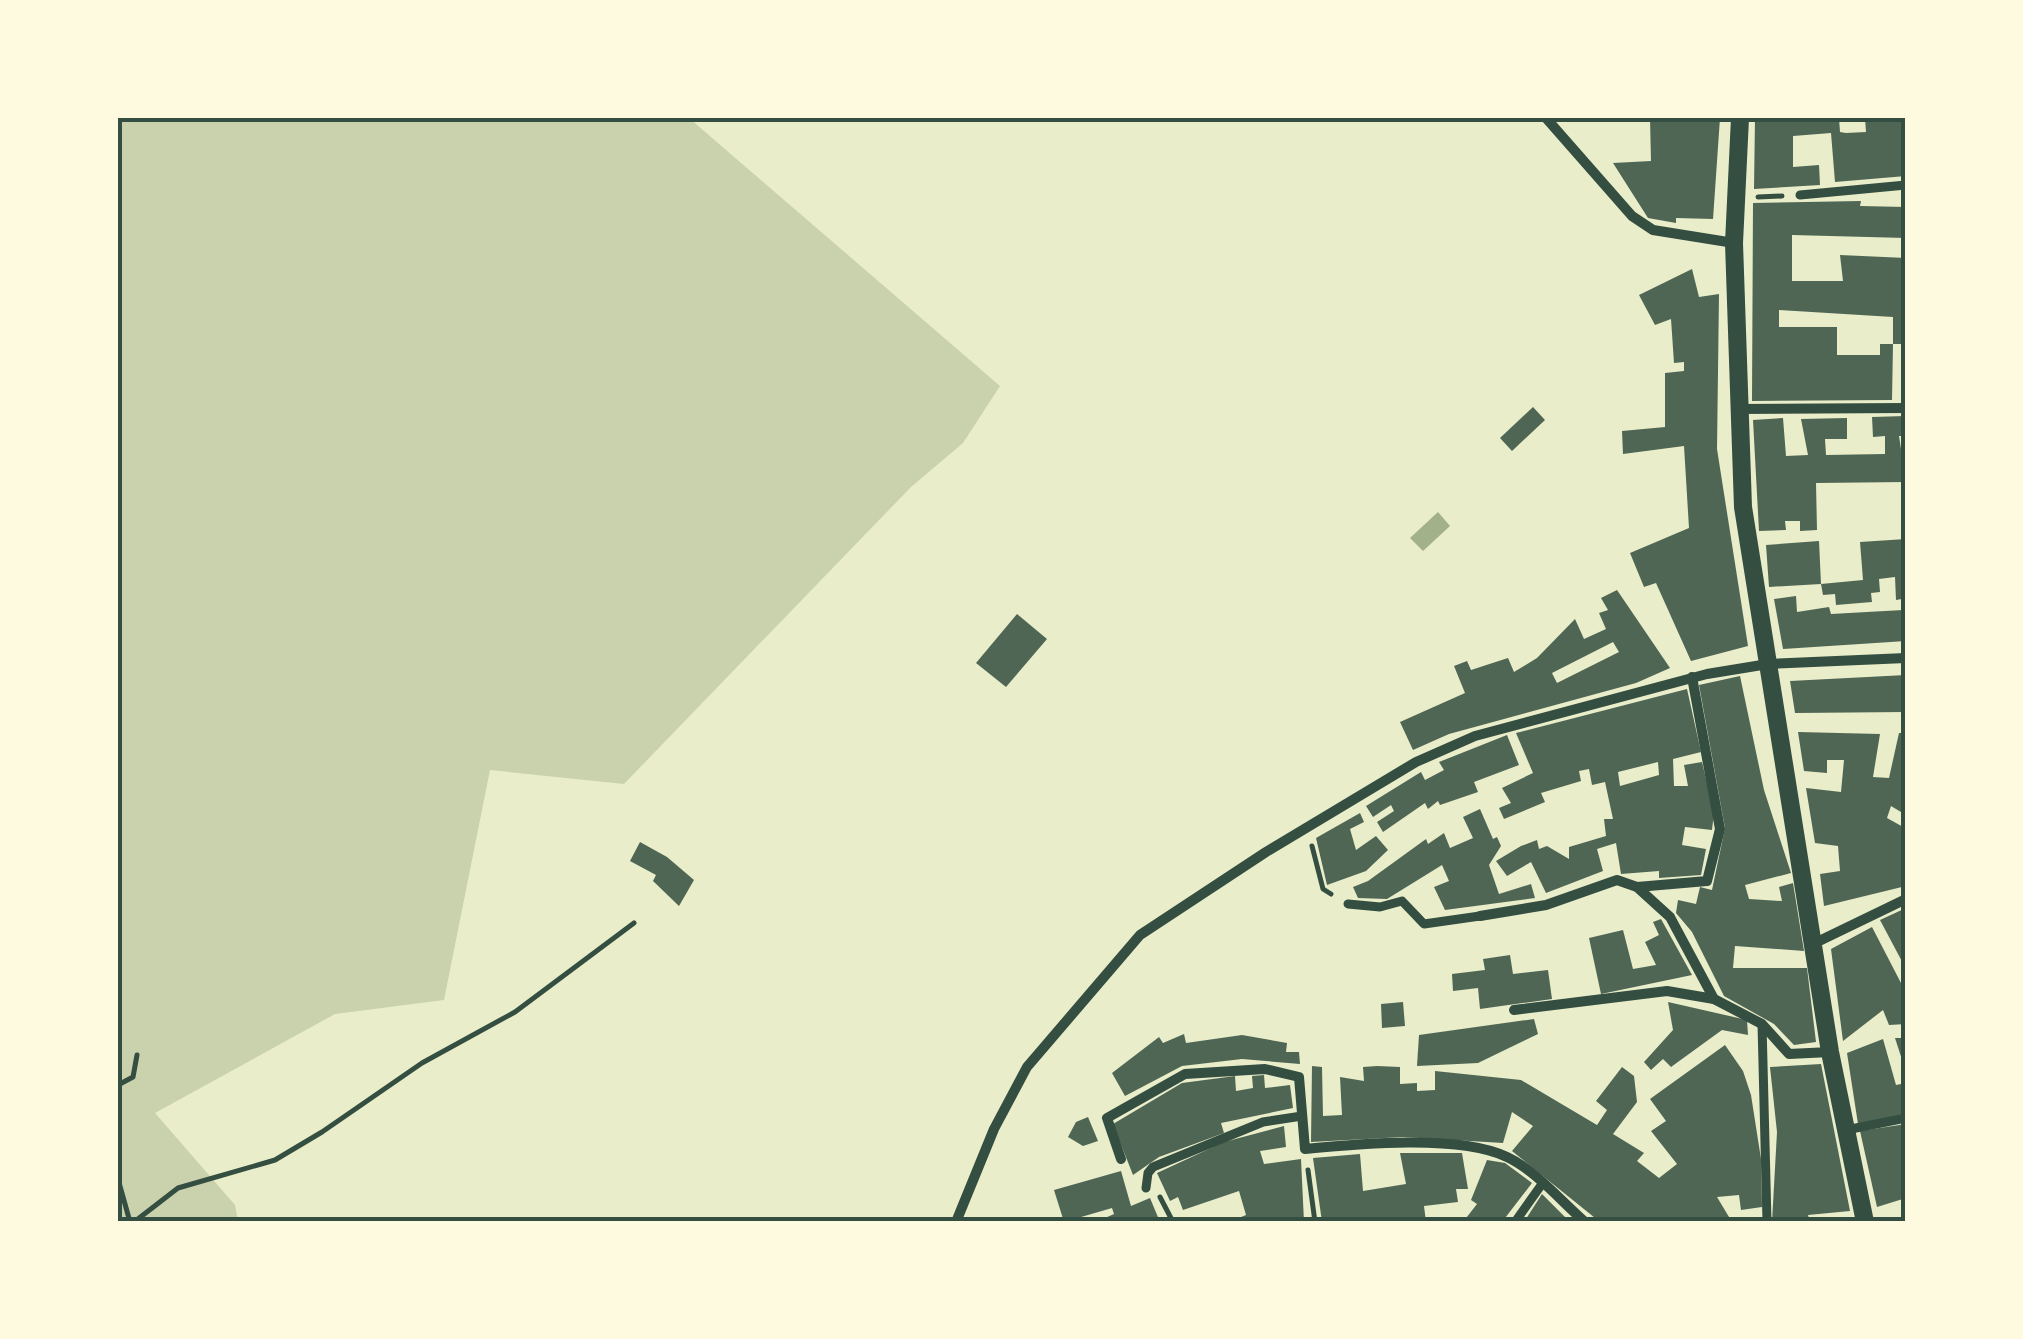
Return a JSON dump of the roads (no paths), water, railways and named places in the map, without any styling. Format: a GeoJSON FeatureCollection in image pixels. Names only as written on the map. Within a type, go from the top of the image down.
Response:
{"type":"FeatureCollection","features":[{"type":"Feature","properties":{"kind":"street"},"geometry":{"type":"LineString","coordinates":[[1546,118],[1642,223],[1675,237],[1734,244]]}},
{"type":"Feature","properties":{"kind":"street"},"geometry":{"type":"LineString","coordinates":[[1740,118],[1734,244],[1742,508],[1830,1052],[1865,1222]]}},
{"type":"Feature","properties":{"kind":"street"},"geometry":{"type":"LineString","coordinates":[[1800,195],[1906,185]]}},
{"type":"Feature","properties":{"kind":"street"},"geometry":{"type":"LineString","coordinates":[[1738,408],[1906,408]]}},
{"type":"Feature","properties":{"kind":"street"},"geometry":{"type":"LineString","coordinates":[[956,1222],[994,1129],[1028,1067],[1140,935],[1416,762],[1476,736],[1692,677],[1768,664],[1906,658]]}},
{"type":"Feature","properties":{"kind":"street"},"geometry":{"type":"LineString","coordinates":[[1348,904],[1380,907],[1402,901],[1424,924],[1546,905],[1616,880],[1637,887],[1707,881],[1720,829],[1692,677]]}},
{"type":"Feature","properties":{"kind":"street"},"geometry":{"type":"LineString","coordinates":[[1637,887],[1670,917],[1714,999]]}},
{"type":"Feature","properties":{"kind":"street"},"geometry":{"type":"LineString","coordinates":[[1815,943],[1906,899]]}},
{"type":"Feature","properties":{"kind":"street"},"geometry":{"type":"LineString","coordinates":[[1514,1010],[1667,990],[1714,999],[1762,1024],[1789,1054],[1830,1052]]}},
{"type":"Feature","properties":{"kind":"street"},"geometry":{"type":"LineString","coordinates":[[1762,1024],[1767,1222]]}},
{"type":"Feature","properties":{"kind":"street"},"geometry":{"type":"LineString","coordinates":[[1121,1159],[1106,1118],[1185,1074],[1264,1069],[1299,1077],[1305,1148],[1371,1143],[1482,1150],[1507,1157],[1585,1222]]}},
{"type":"Feature","properties":{"kind":"street"},"geometry":{"type":"LineString","coordinates":[[1146,1188],[1153,1167],[1263,1122],[1302,1116]]}},
{"type":"Feature","properties":{"kind":"street"},"geometry":{"type":"LineString","coordinates":[[1846,1130],[1906,1118]]}},
{"type":"Feature","properties":{"kind":"street"},"geometry":{"type":"LineString","coordinates":[[1515,1222],[1542,1184]]}}]}
